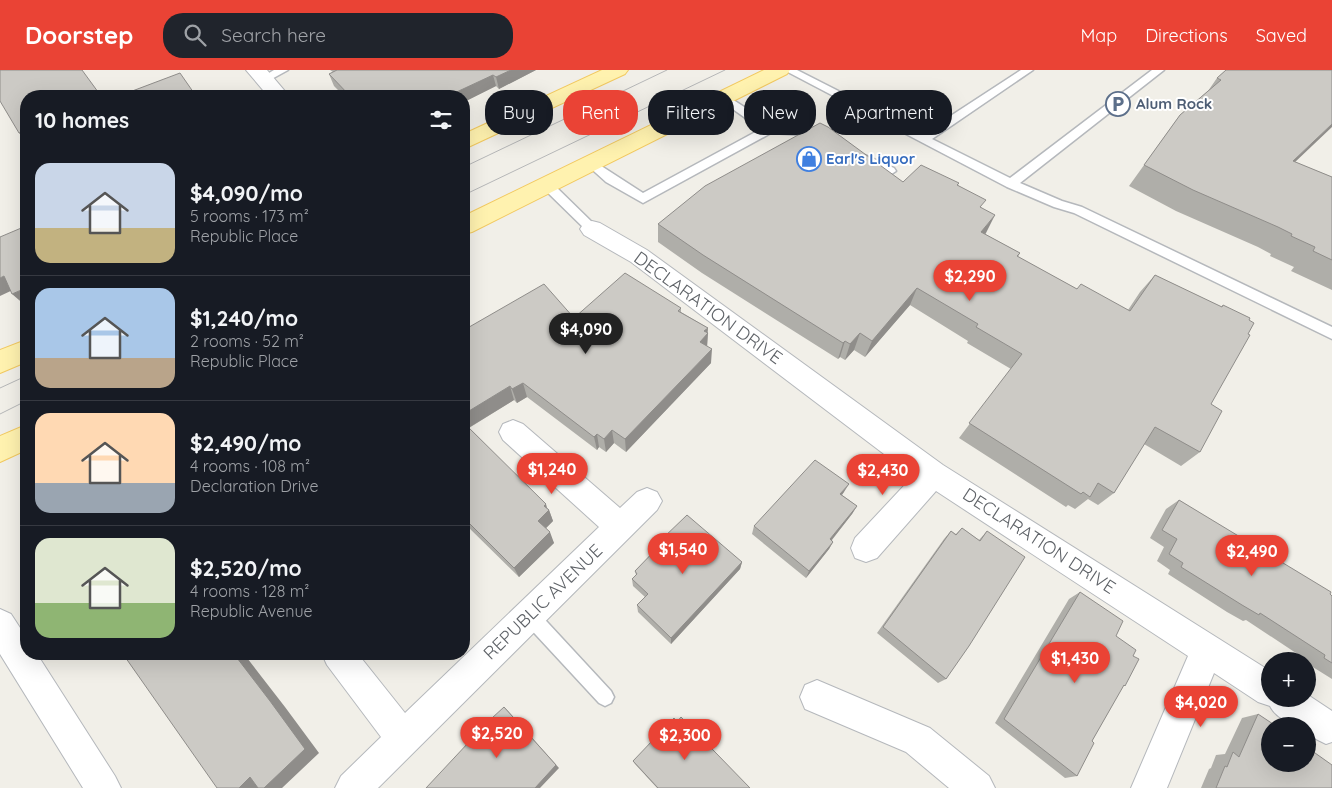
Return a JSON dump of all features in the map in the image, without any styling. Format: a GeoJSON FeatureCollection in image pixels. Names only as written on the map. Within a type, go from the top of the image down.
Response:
{"type":"FeatureCollection","features":[{"type":"Feature","properties":{"kind":"main road"},"geometry":{"type":"LineString","coordinates":[[470,139],[618,70]]}},
{"type":"Feature","properties":{"kind":"main road"},"geometry":{"type":"LineString","coordinates":[[734,93],[780,70]]}},
{"type":"Feature","properties":{"kind":"main road"},"geometry":{"type":"LineString","coordinates":[[470,223],[650,135]]}},
{"type":"Feature","properties":{"kind":"main road"},"geometry":{"type":"LineString","coordinates":[[0,362],[20,353]]}},
{"type":"Feature","properties":{"kind":"main road"},"geometry":{"type":"LineString","coordinates":[[0,450],[20,440]]}},
{"type":"Feature","properties":{"kind":"street"},"geometry":{"type":"LineString","coordinates":[[260,74],[274,90]]}},
{"type":"Feature","properties":{"kind":"street","name":"DECLARATION DRIVE"},"geometry":{"type":"LineString","coordinates":[[592,229],[639,256],[933,474],[1261,684]]}},
{"type":"Feature","properties":{"kind":"street"},"geometry":{"type":"LineString","coordinates":[[513,432],[620,527]]}},
{"type":"Feature","properties":{"kind":"street"},"geometry":{"type":"LineString","coordinates":[[866,548],[933,474]]}},
{"type":"Feature","properties":{"kind":"street","name":"REPUBLIC AVENUE"},"geometry":{"type":"LineString","coordinates":[[354,788],[647,500]]}},
{"type":"Feature","properties":{"kind":"street"},"geometry":{"type":"LineString","coordinates":[[0,625],[20,657]]}},
{"type":"Feature","properties":{"kind":"street"},"geometry":{"type":"LineString","coordinates":[[1150,788],[1208,649]]}},
{"type":"Feature","properties":{"kind":"street"},"geometry":{"type":"LineString","coordinates":[[22,660],[103,788]]}},
{"type":"Feature","properties":{"kind":"street"},"geometry":{"type":"LineString","coordinates":[[343,660],[404,739]]}},
{"type":"Feature","properties":{"kind":"street"},"geometry":{"type":"LineString","coordinates":[[817,697],[918,740],[977,788]]}},
{"type":"Feature","properties":{"kind":"street"},"geometry":{"type":"LineString","coordinates":[[1296,707],[1326,727]]}},
{"type":"Feature","properties":{"kind":"lane"},"geometry":{"type":"LineString","coordinates":[[260,74],[283,70]]}},
{"type":"Feature","properties":{"kind":"lane"},"geometry":{"type":"LineString","coordinates":[[789,70],[1011,184],[1058,204],[1078,210],[1332,333]]}},
{"type":"Feature","properties":{"kind":"lane"},"geometry":{"type":"LineString","coordinates":[[924,139],[1028,70]]}},
{"type":"Feature","properties":{"kind":"lane"},"geometry":{"type":"LineString","coordinates":[[1011,184],[1159,70]]}},
{"type":"Feature","properties":{"kind":"lane"},"geometry":{"type":"LineString","coordinates":[[592,164],[610,179],[643,200],[760,135]]}},
{"type":"Feature","properties":{"kind":"lane"},"geometry":{"type":"LineString","coordinates":[[816,135],[833,143]]}},
{"type":"Feature","properties":{"kind":"lane"},"geometry":{"type":"LineString","coordinates":[[857,155],[890,171]]}},
{"type":"Feature","properties":{"kind":"lane"},"geometry":{"type":"LineString","coordinates":[[548,186],[592,229]]}},
{"type":"Feature","properties":{"kind":"lane"},"geometry":{"type":"LineString","coordinates":[[530,616],[605,697]]}},
{"type":"Feature","properties":{"kind":"building"},"geometry":{"type":"Polygon","coordinates":[[[0,70],[82,70],[97,90],[20,90],[19,133],[0,101],[0,70]]]}},
{"type":"Feature","properties":{"kind":"building"},"geometry":{"type":"Polygon","coordinates":[[[337,70],[511,70],[496,77],[493,75],[461,90],[344,90],[329,74],[337,70]]]}},
{"type":"Feature","properties":{"kind":"building"},"geometry":{"type":"Polygon","coordinates":[[[1226,70],[1332,70],[1332,124],[1293,161],[1332,177],[1332,260],[1313,251],[1315,247],[1291,236],[1292,234],[1193,190],[1144,165],[1180,115],[1221,80],[1217,78],[1226,70]]]}},
{"type":"Feature","properties":{"kind":"building"},"geometry":{"type":"Polygon","coordinates":[[[180,73],[192,90],[135,90],[180,73]]]}},
{"type":"Feature","properties":{"kind":"building"},"geometry":{"type":"Polygon","coordinates":[[[820,123],[826,126],[826,135],[839,135],[903,182],[921,165],[959,183],[957,185],[986,200],[980,207],[995,215],[981,232],[1020,253],[1017,256],[1077,289],[1081,284],[1130,311],[1155,275],[1222,307],[1223,305],[1250,318],[1249,320],[1254,323],[1248,334],[1250,335],[1211,404],[1222,411],[1200,452],[1155,427],[1114,493],[1098,483],[1090,497],[1083,492],[1081,494],[969,423],[1022,354],[976,327],[978,324],[917,288],[872,341],[860,333],[850,344],[845,341],[843,343],[703,255],[658,224],[705,186],[798,135],[816,135],[816,125],[820,123]]]}},
{"type":"Feature","properties":{"kind":"building"},"geometry":{"type":"Polygon","coordinates":[[[20,229],[20,291],[12,294],[4,276],[0,278],[0,237],[20,229]]]}},
{"type":"Feature","properties":{"kind":"building"},"geometry":{"type":"Polygon","coordinates":[[[625,273],[681,308],[678,311],[708,328],[704,331],[708,333],[700,342],[712,349],[625,439],[612,430],[604,439],[597,434],[594,437],[523,383],[512,389],[510,386],[470,410],[470,327],[544,284],[574,318],[625,273]]]}},
{"type":"Feature","properties":{"kind":"building"},"geometry":{"type":"Polygon","coordinates":[[[470,429],[546,504],[544,506],[549,510],[538,521],[550,532],[514,568],[470,524],[470,429]]]}},
{"type":"Feature","properties":{"kind":"building"},"geometry":{"type":"Polygon","coordinates":[[[815,460],[849,484],[840,494],[857,506],[830,539],[833,542],[809,571],[754,526],[815,460]]]}},
{"type":"Feature","properties":{"kind":"building"},"geometry":{"type":"Polygon","coordinates":[[[1179,500],[1331,592],[1332,663],[1324,658],[1325,655],[1260,613],[1259,615],[1181,567],[1183,563],[1169,554],[1177,539],[1162,530],[1179,500]]]}},
{"type":"Feature","properties":{"kind":"building"},"geometry":{"type":"Polygon","coordinates":[[[687,515],[742,562],[671,638],[637,605],[648,594],[632,579],[637,574],[635,571],[663,542],[661,540],[687,515]]]}},
{"type":"Feature","properties":{"kind":"building"},"geometry":{"type":"Polygon","coordinates":[[[962,528],[980,541],[987,531],[1025,557],[946,679],[883,627],[951,531],[956,535],[962,528]]]}},
{"type":"Feature","properties":{"kind":"building"},"geometry":{"type":"Polygon","coordinates":[[[1080,592],[1123,621],[1116,636],[1136,650],[1133,656],[1139,659],[1092,741],[1094,743],[1077,776],[1004,719],[1080,592]]]}},
{"type":"Feature","properties":{"kind":"building"},"geometry":{"type":"Polygon","coordinates":[[[127,660],[239,660],[305,749],[264,788],[258,788],[250,777],[239,788],[217,788],[127,660]]]}},
{"type":"Feature","properties":{"kind":"building"},"geometry":{"type":"Polygon","coordinates":[[[504,707],[556,765],[535,788],[426,788],[469,742],[468,740],[504,707]]]}},
{"type":"Feature","properties":{"kind":"building"},"geometry":{"type":"Polygon","coordinates":[[[1258,714],[1262,717],[1261,772],[1316,772],[1316,754],[1332,765],[1332,788],[1216,788],[1233,752],[1239,757],[1258,714]]]}},
{"type":"Feature","properties":{"kind":"building"},"geometry":{"type":"Polygon","coordinates":[[[681,717],[750,788],[658,788],[633,761],[674,718],[677,722],[681,717]]]}},
{"type":"Feature","properties":{"kind":"tram line"},"geometry":{"type":"LineString","coordinates":[[470,164],[667,70]]}},
{"type":"Feature","properties":{"kind":"tram line"},"geometry":{"type":"LineString","coordinates":[[470,192],[725,70]]}},
{"type":"Feature","properties":{"kind":"tram line"},"geometry":{"type":"LineString","coordinates":[[0,388],[20,379]]}},
{"type":"Feature","properties":{"kind":"tram line"},"geometry":{"type":"LineString","coordinates":[[0,414],[20,404]]}},
{"type":"Feature","properties":{"kind":"place","name":"Alum Rock"},"geometry":{"type":"Point","coordinates":[1118,104]}},
{"type":"Feature","properties":{"kind":"place","name":"Earl's Liquor"},"geometry":{"type":"Point","coordinates":[809,159]}}]}
